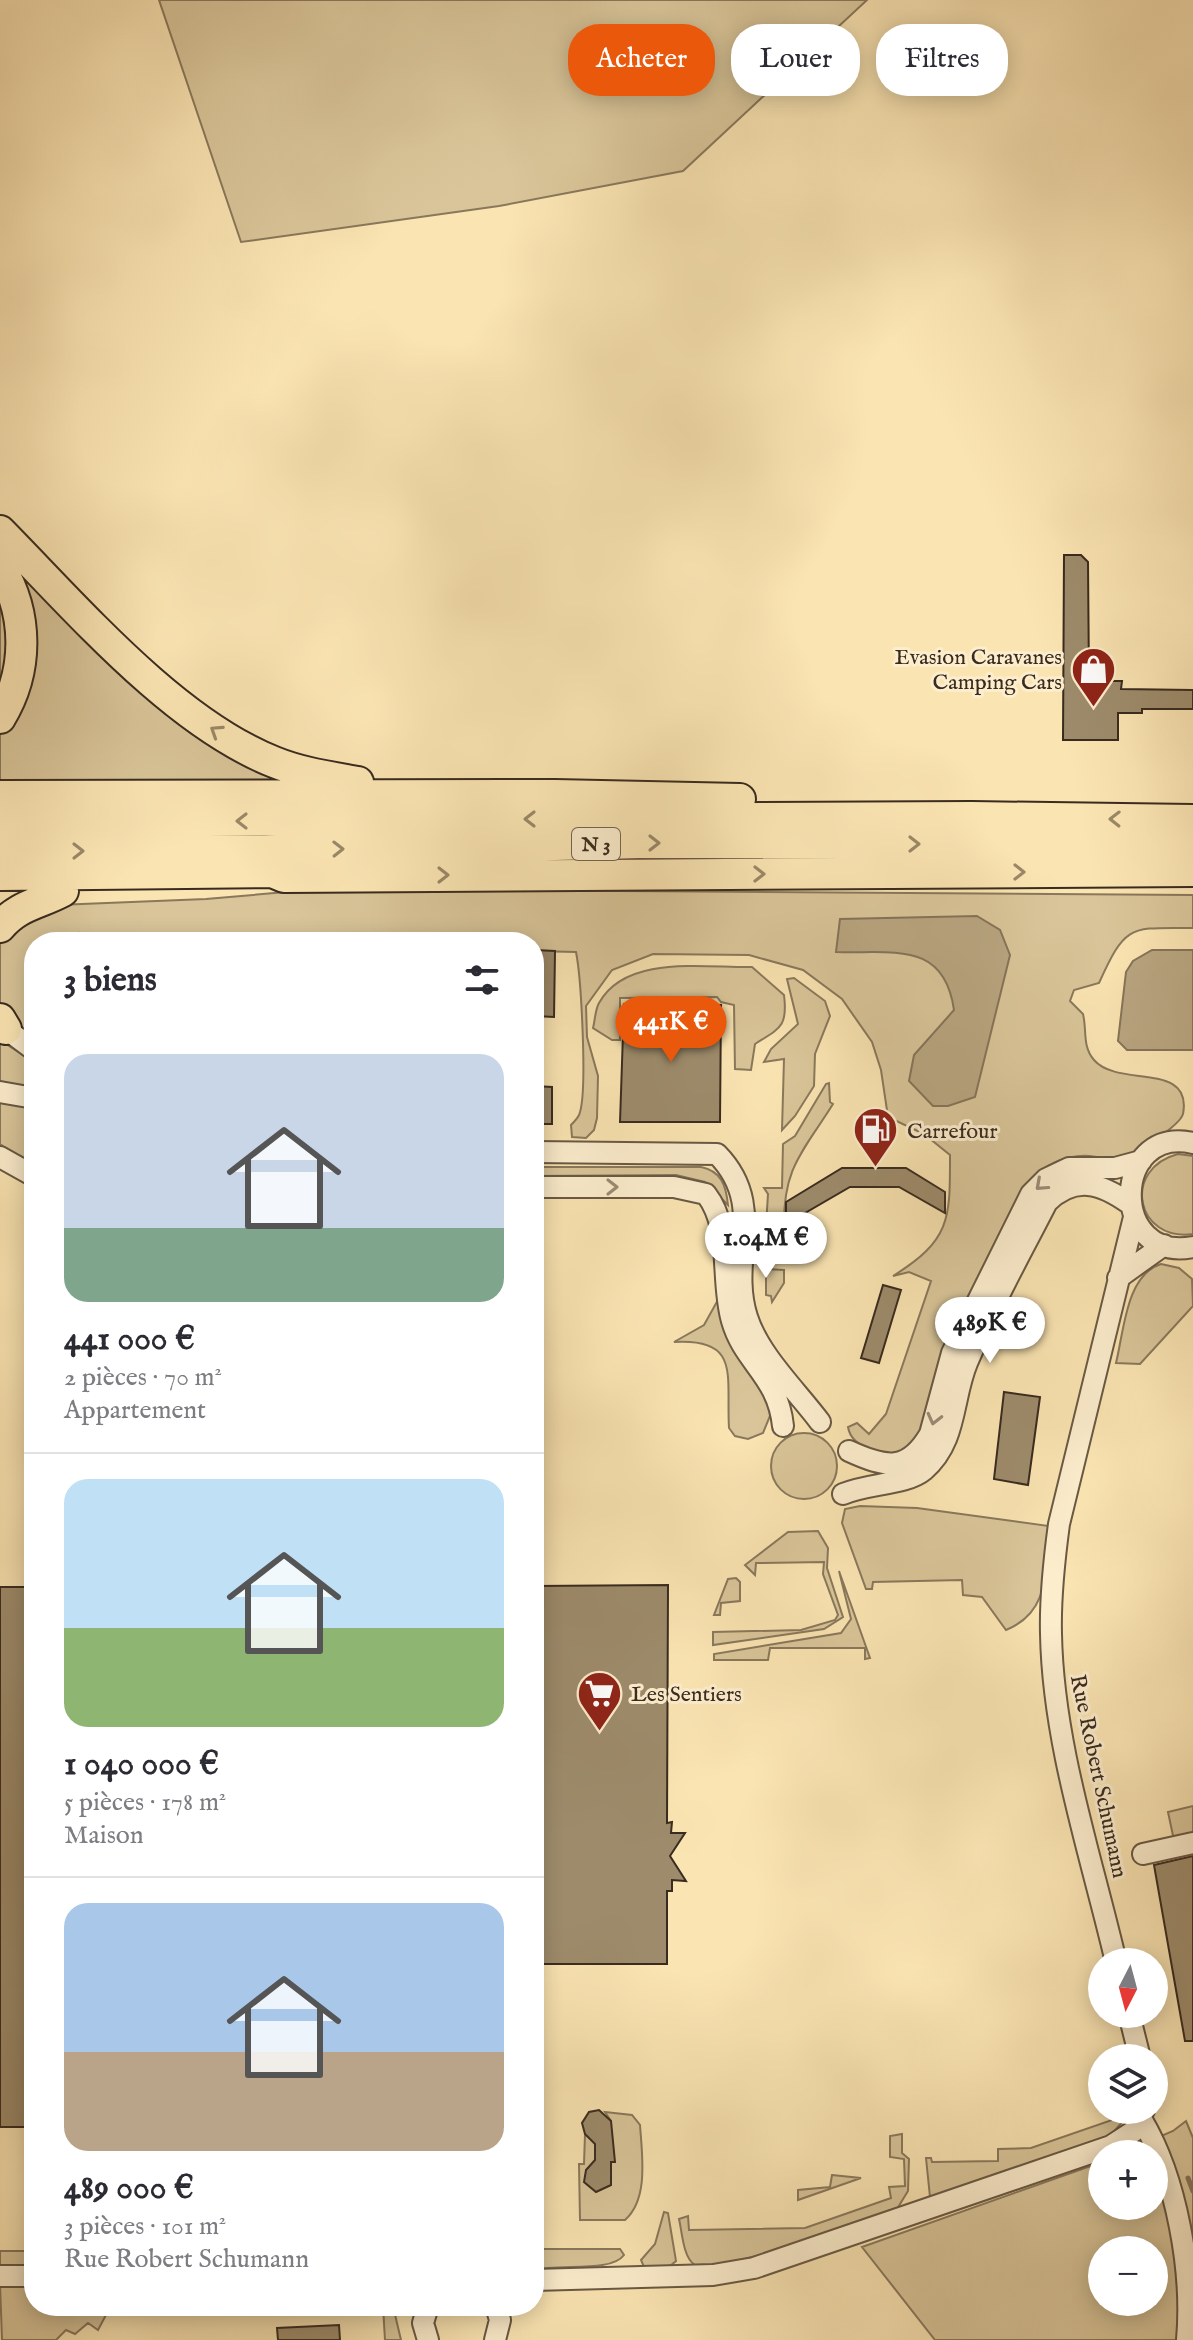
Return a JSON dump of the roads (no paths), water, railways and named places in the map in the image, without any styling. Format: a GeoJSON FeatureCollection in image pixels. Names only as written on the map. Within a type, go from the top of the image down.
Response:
{"type":"FeatureCollection","features":[{"type":"Feature","properties":{"kind":"highway"},"geometry":{"type":"LineString","coordinates":[[0,531],[152,680],[212,729],[275,763],[321,775],[392,784],[422,795]]}},
{"type":"Feature","properties":{"kind":"highway"},"geometry":{"type":"LineString","coordinates":[[0,567],[17,605],[21,651],[12,693],[0,718]]}},
{"type":"Feature","properties":{"kind":"highway"},"geometry":{"type":"LineString","coordinates":[[0,796],[422,795],[917,802],[972,817]]}},
{"type":"Feature","properties":{"kind":"highway","name":"N 3"},"geometry":{"type":"LineString","coordinates":[[0,822],[972,817],[1193,820]]}},
{"type":"Feature","properties":{"kind":"highway","name":"N 3"},"geometry":{"type":"LineString","coordinates":[[0,851],[264,851],[650,843],[1193,845]]}},
{"type":"Feature","properties":{"kind":"highway"},"geometry":{"type":"LineString","coordinates":[[0,875],[272,872],[284,877],[1193,871]]}},
{"type":"Feature","properties":{"kind":"highway"},"geometry":{"type":"LineString","coordinates":[[0,896],[45,887],[63,891],[272,887],[284,877]]}},
{"type":"Feature","properties":{"kind":"highway"},"geometry":{"type":"LineString","coordinates":[[0,927],[20,908],[63,891]]}},
{"type":"Feature","properties":{"kind":"street"},"geometry":{"type":"LineString","coordinates":[[2,1026],[24,1042]]}},
{"type":"Feature","properties":{"kind":"street"},"geometry":{"type":"LineString","coordinates":[[0,1092],[24,1096]]}},
{"type":"Feature","properties":{"kind":"street"},"geometry":{"type":"LineString","coordinates":[[849,1451],[892,1465],[915,1455],[924,1445],[930,1434],[952,1353],[1038,1186],[1069,1168],[1115,1168],[1141,1161],[1169,1143],[1193,1143]]}},
{"type":"Feature","properties":{"kind":"street"},"geometry":{"type":"LineString","coordinates":[[544,1152],[717,1154],[731,1168],[744,1199],[746,1316],[760,1344],[820,1422]]}},
{"type":"Feature","properties":{"kind":"street"},"geometry":{"type":"LineString","coordinates":[[0,1157],[24,1170]]}},
{"type":"Feature","properties":{"kind":"street","name":"Rue Robert Schumann"},"geometry":{"type":"LineString","coordinates":[[1113,1948],[1064,1743],[1051,1635],[1052,1576],[1059,1524],[1132,1210],[1133,1174],[1141,1161]]}},
{"type":"Feature","properties":{"kind":"street"},"geometry":{"type":"LineString","coordinates":[[843,1494],[862,1485],[913,1477],[939,1455],[949,1434],[966,1365],[1047,1202],[1065,1187],[1088,1183],[1101,1185],[1132,1210],[1141,1229],[1164,1245],[1193,1247]]}},
{"type":"Feature","properties":{"kind":"street"},"geometry":{"type":"LineString","coordinates":[[544,1187],[674,1187],[706,1194],[720,1216],[731,1319],[744,1347],[774,1387],[783,1426]]}},
{"type":"Feature","properties":{"kind":"street"},"geometry":{"type":"LineString","coordinates":[[1118,1278],[1164,1245]]}},
{"type":"Feature","properties":{"kind":"street"},"geometry":{"type":"LineString","coordinates":[[1143,1854],[1193,1843]]}},
{"type":"Feature","properties":{"kind":"street"},"geometry":{"type":"LineString","coordinates":[[544,2280],[713,2275],[754,2268],[1111,2146],[1126,2139],[1137,2124]]}},
{"type":"Feature","properties":{"kind":"street"},"geometry":{"type":"LineString","coordinates":[[1147,2124],[1169,2178],[1187,2269],[1187,2340]]}},
{"type":"Feature","properties":{"kind":"street"},"geometry":{"type":"LineString","coordinates":[[0,2276],[24,2276]]}},
{"type":"Feature","properties":{"kind":"street"},"geometry":{"type":"LineString","coordinates":[[425,2316],[423,2323],[428,2340]]}},
{"type":"Feature","properties":{"kind":"waterway"},"geometry":{"type":"LineString","coordinates":[[1188,2178],[1193,2191]]}},
{"type":"Feature","properties":{"kind":"place","name":"Evasion Caravanes Camping Cars"},"geometry":{"type":"Point","coordinates":[1093,708]}},
{"type":"Feature","properties":{"kind":"place","name":"Carrefour"},"geometry":{"type":"Point","coordinates":[876,1169]}},
{"type":"Feature","properties":{"kind":"place","name":"Les Sentiers"},"geometry":{"type":"Point","coordinates":[600,1732]}}]}
